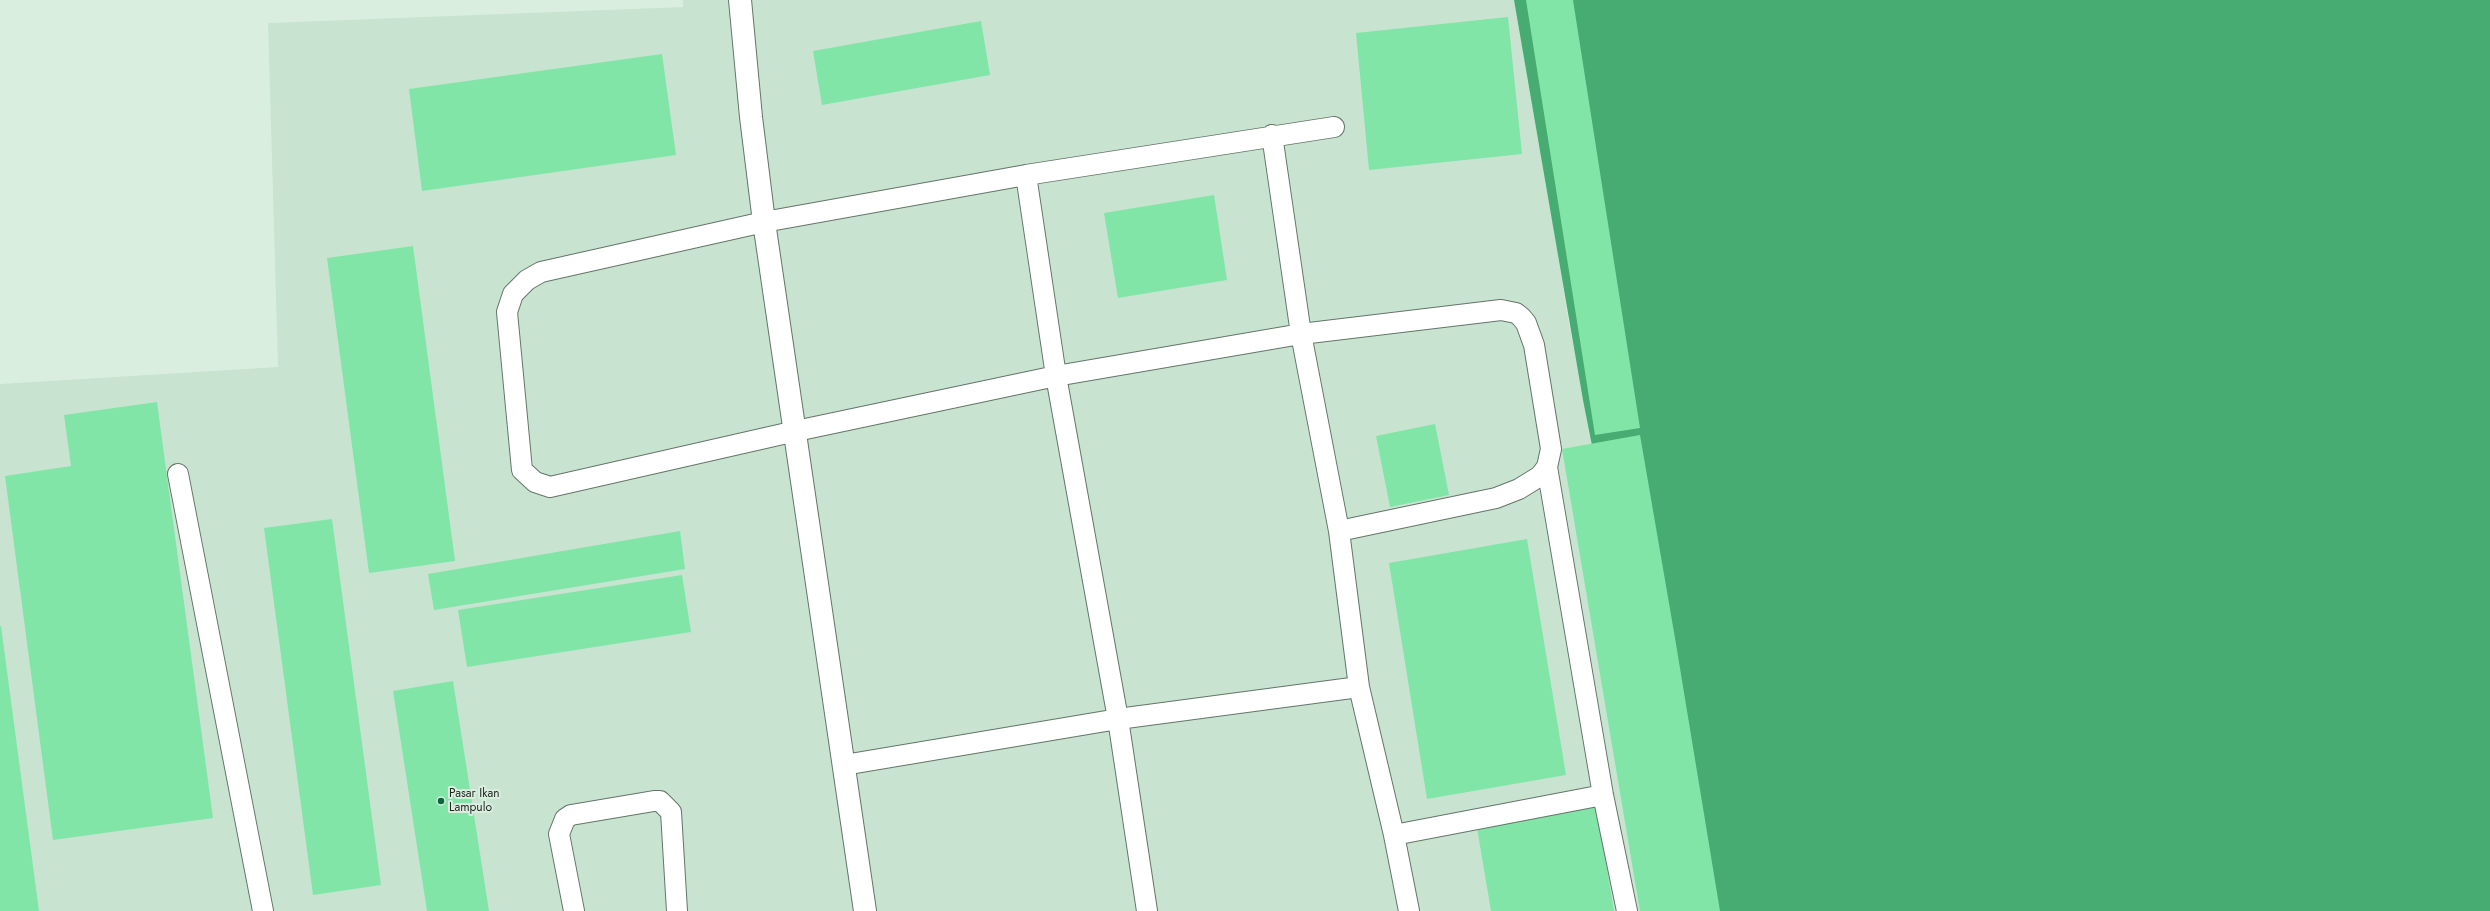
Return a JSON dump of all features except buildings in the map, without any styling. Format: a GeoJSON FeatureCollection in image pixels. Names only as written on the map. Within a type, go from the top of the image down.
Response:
{"type":"FeatureCollection","features":[{"type":"Feature","properties":{"kind":"street"},"geometry":{"type":"LineString","coordinates":[[740,0],[751,117],[764,222],[796,431],[865,911]]}},
{"type":"Feature","properties":{"kind":"lane"},"geometry":{"type":"LineString","coordinates":[[1334,127],[1272,135],[764,222],[541,272],[527,280],[513,294],[507,312],[522,470],[535,482],[550,487],[796,431],[1056,376],[1301,334],[1501,310],[1516,313],[1526,323],[1534,344],[1551,449],[1547,468],[1604,794],[1627,911]]}},
{"type":"Feature","properties":{"kind":"lane"},"geometry":{"type":"LineString","coordinates":[[1272,135],[1301,334],[1339,531],[1359,687],[1394,835],[1409,911]]}},
{"type":"Feature","properties":{"kind":"lane"},"geometry":{"type":"LineString","coordinates":[[1026,176],[1056,376],[1118,719],[1147,911]]}},
{"type":"Feature","properties":{"kind":"lane"},"geometry":{"type":"LineString","coordinates":[[1339,531],[1496,498],[1530,483],[1547,468]]}},
{"type":"Feature","properties":{"kind":"lane"},"geometry":{"type":"LineString","coordinates":[[178,474],[263,911]]}},
{"type":"Feature","properties":{"kind":"lane"},"geometry":{"type":"LineString","coordinates":[[844,765],[1118,719],[1359,687]]}},
{"type":"Feature","properties":{"kind":"lane"},"geometry":{"type":"LineString","coordinates":[[1394,835],[1604,794]]}},
{"type":"Feature","properties":{"kind":"lane"},"geometry":{"type":"LineString","coordinates":[[574,911],[559,834],[565,819],[572,815],[654,801],[667,806],[671,812],[677,911]]}},
{"type":"Feature","properties":{"kind":"shaded area"},"geometry":{"type":"Polygon","coordinates":[[[683,0],[1514,0],[1545,173],[1568,318],[1684,911],[0,911],[0,384],[278,367],[268,23],[683,7],[683,0]]]}},
{"type":"Feature","properties":{"kind":"shaded area"},"geometry":{"type":"Polygon","coordinates":[[[1514,0],[2490,0],[2490,911],[1684,911],[1583,400],[1514,0]]]}},
{"type":"Feature","properties":{"kind":"place","name":"Pasar Ikan Lampulo"},"geometry":{"type":"Point","coordinates":[441,801]}}]}
